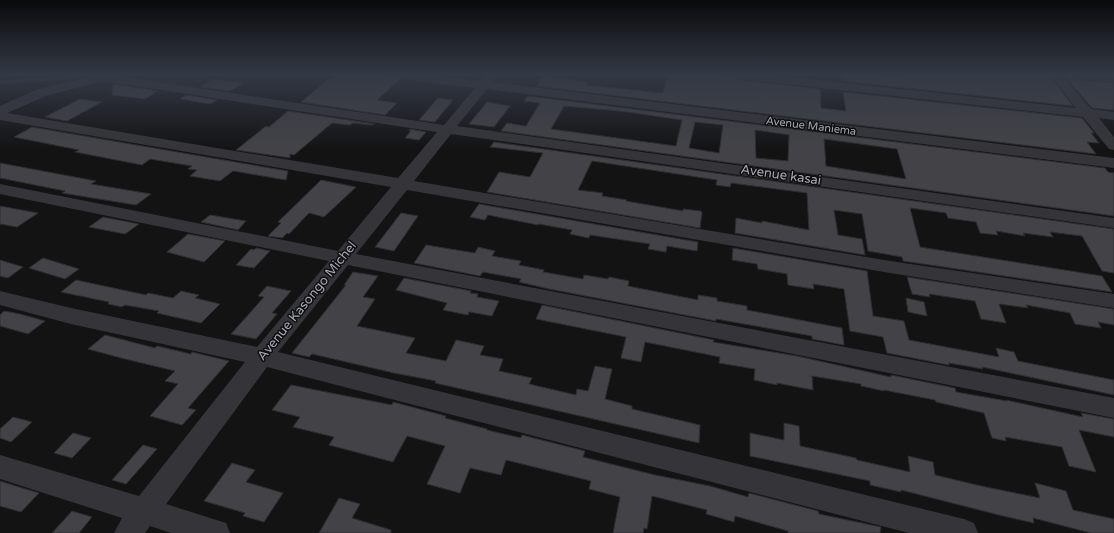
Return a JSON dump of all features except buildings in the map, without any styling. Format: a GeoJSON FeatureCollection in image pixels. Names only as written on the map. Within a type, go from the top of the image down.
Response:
{"type":"FeatureCollection","features":[{"type":"Feature","properties":{"kind":"street"},"geometry":{"type":"LineString","coordinates":[[0,111],[25,100]]}},
{"type":"Feature","properties":{"kind":"street","name":"Avenue kasai"},"geometry":{"type":"LineString","coordinates":[[260,100],[448,129],[1114,223]]}},
{"type":"Feature","properties":{"kind":"street","name":"Avenue Kasongo Michel"},"geometry":{"type":"LineString","coordinates":[[128,533],[262,357],[471,100]]}},
{"type":"Feature","properties":{"kind":"street","name":"Avenue Maniema"},"geometry":{"type":"LineString","coordinates":[[644,100],[1114,163]]}},
{"type":"Feature","properties":{"kind":"street"},"geometry":{"type":"LineString","coordinates":[[967,100],[1114,116]]}},
{"type":"Feature","properties":{"kind":"street"},"geometry":{"type":"LineString","coordinates":[[1076,100],[1114,146]]}},
{"type":"Feature","properties":{"kind":"street"},"geometry":{"type":"LineString","coordinates":[[0,116],[403,183],[890,267],[1114,302]]}},
{"type":"Feature","properties":{"kind":"street"},"geometry":{"type":"LineString","coordinates":[[0,189],[343,258],[1114,408]]}},
{"type":"Feature","properties":{"kind":"street"},"geometry":{"type":"LineString","coordinates":[[0,298],[71,316],[262,357],[964,533]]}},
{"type":"Feature","properties":{"kind":"street"},"geometry":{"type":"LineString","coordinates":[[0,467],[216,533]]}}]}
